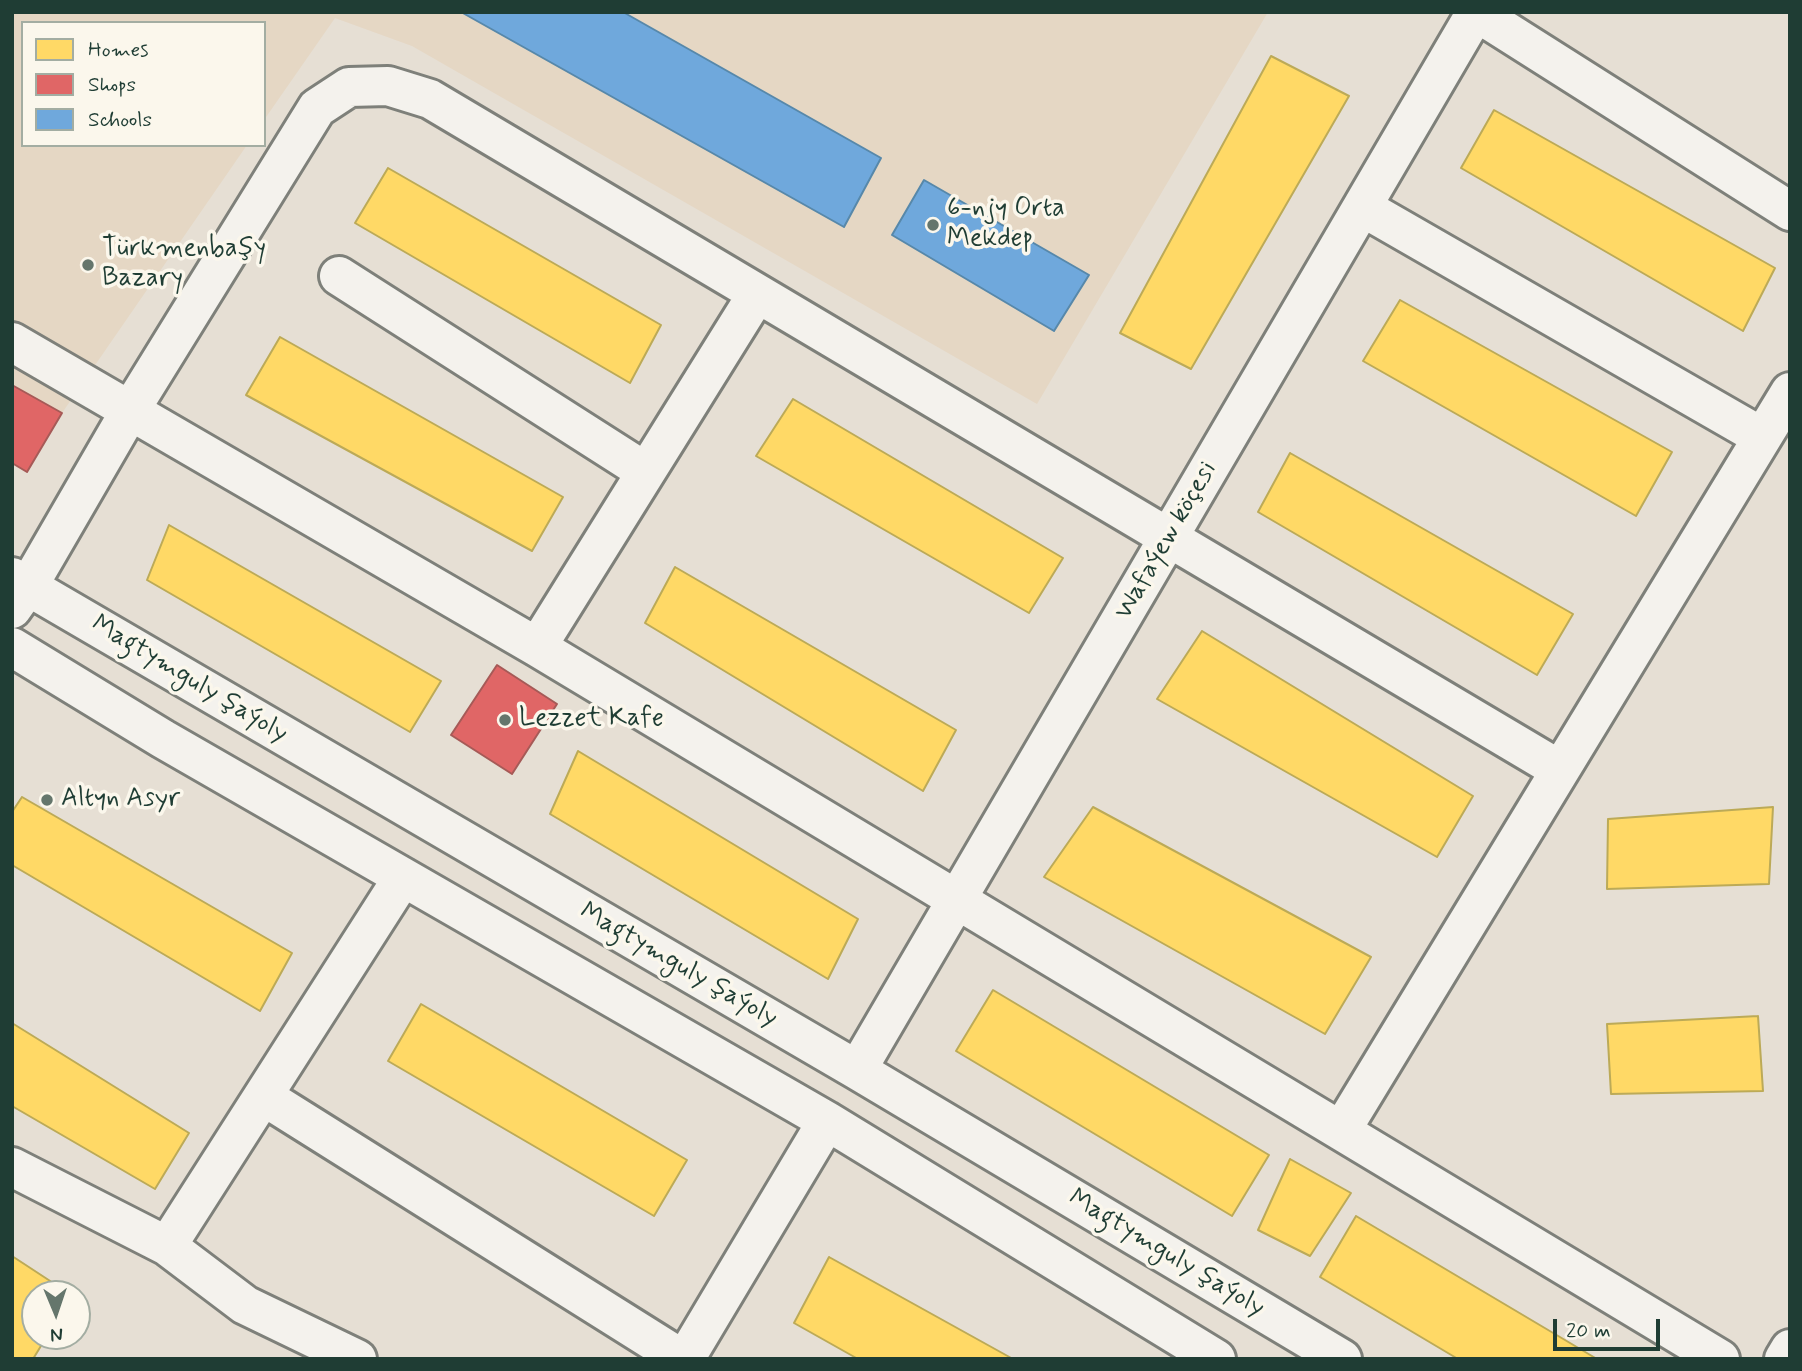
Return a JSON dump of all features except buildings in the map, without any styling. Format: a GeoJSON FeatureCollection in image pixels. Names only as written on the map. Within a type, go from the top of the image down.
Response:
{"type":"FeatureCollection","features":[{"type":"Feature","properties":{"kind":"street","name":"Wafaýew köçesi"},"geometry":{"type":"LineString","coordinates":[[857,1070],[1476,12]]}},
{"type":"Feature","properties":{"kind":"street"},"geometry":{"type":"LineString","coordinates":[[1476,12],[1790,211]]}},
{"type":"Feature","properties":{"kind":"street"},"geometry":{"type":"LineString","coordinates":[[18,590],[317,108],[349,87],[388,86],[430,99],[1560,770]]}},
{"type":"Feature","properties":{"kind":"street"},"geometry":{"type":"LineString","coordinates":[[1362,207],[1762,438]]}},
{"type":"Feature","properties":{"kind":"street"},"geometry":{"type":"LineString","coordinates":[[339,276],[646,472]]}},
{"type":"Feature","properties":{"kind":"street"},"geometry":{"type":"LineString","coordinates":[[537,647],[757,294]]}},
{"type":"Feature","properties":{"kind":"street"},"geometry":{"type":"LineString","coordinates":[[12,342],[537,647],[1720,1359]]}},
{"type":"Feature","properties":{"kind":"street"},"geometry":{"type":"LineString","coordinates":[[1341,1131],[1790,392]]}},
{"type":"Feature","properties":{"kind":"street","name":"Magtymguly şaýoly"},"geometry":{"type":"LineString","coordinates":[[18,590],[203,689],[857,1070],[1342,1359]]}},
{"type":"Feature","properties":{"kind":"street"},"geometry":{"type":"LineString","coordinates":[[12,647],[163,739],[827,1121],[1216,1359]]}},
{"type":"Feature","properties":{"kind":"street"},"geometry":{"type":"LineString","coordinates":[[167,1246],[403,877]]}},
{"type":"Feature","properties":{"kind":"street"},"geometry":{"type":"LineString","coordinates":[[262,1096],[683,1359],[827,1121]]}},
{"type":"Feature","properties":{"kind":"street"},"geometry":{"type":"LineString","coordinates":[[12,1167],[167,1246],[245,1305],[357,1359]]}},
{"type":"Feature","properties":{"kind":"street"},"geometry":{"type":"LineString","coordinates":[[1784,1359],[1790,1349]]}},
{"type":"Feature","properties":{"kind":"shaded area","name":"6-njy Orta Mekdep"},"geometry":{"type":"Polygon","coordinates":[[[12,12],[1268,12],[1037,404],[412,46],[335,18],[266,117],[266,21],[21,21],[21,147],[246,147],[62,413],[12,385],[12,12]]]}},
{"type":"Feature","properties":{"kind":"place","name":"6-njy Orta Mekdep"},"geometry":{"type":"Point","coordinates":[933,225]}},
{"type":"Feature","properties":{"kind":"place","name":"Türkmenbaşy Bazary"},"geometry":{"type":"Point","coordinates":[88,265]}},
{"type":"Feature","properties":{"kind":"place","name":"Lezzet Kafe"},"geometry":{"type":"Point","coordinates":[505,720]}},
{"type":"Feature","properties":{"kind":"place","name":"Altyn Asyr"},"geometry":{"type":"Point","coordinates":[47,800]}}]}
